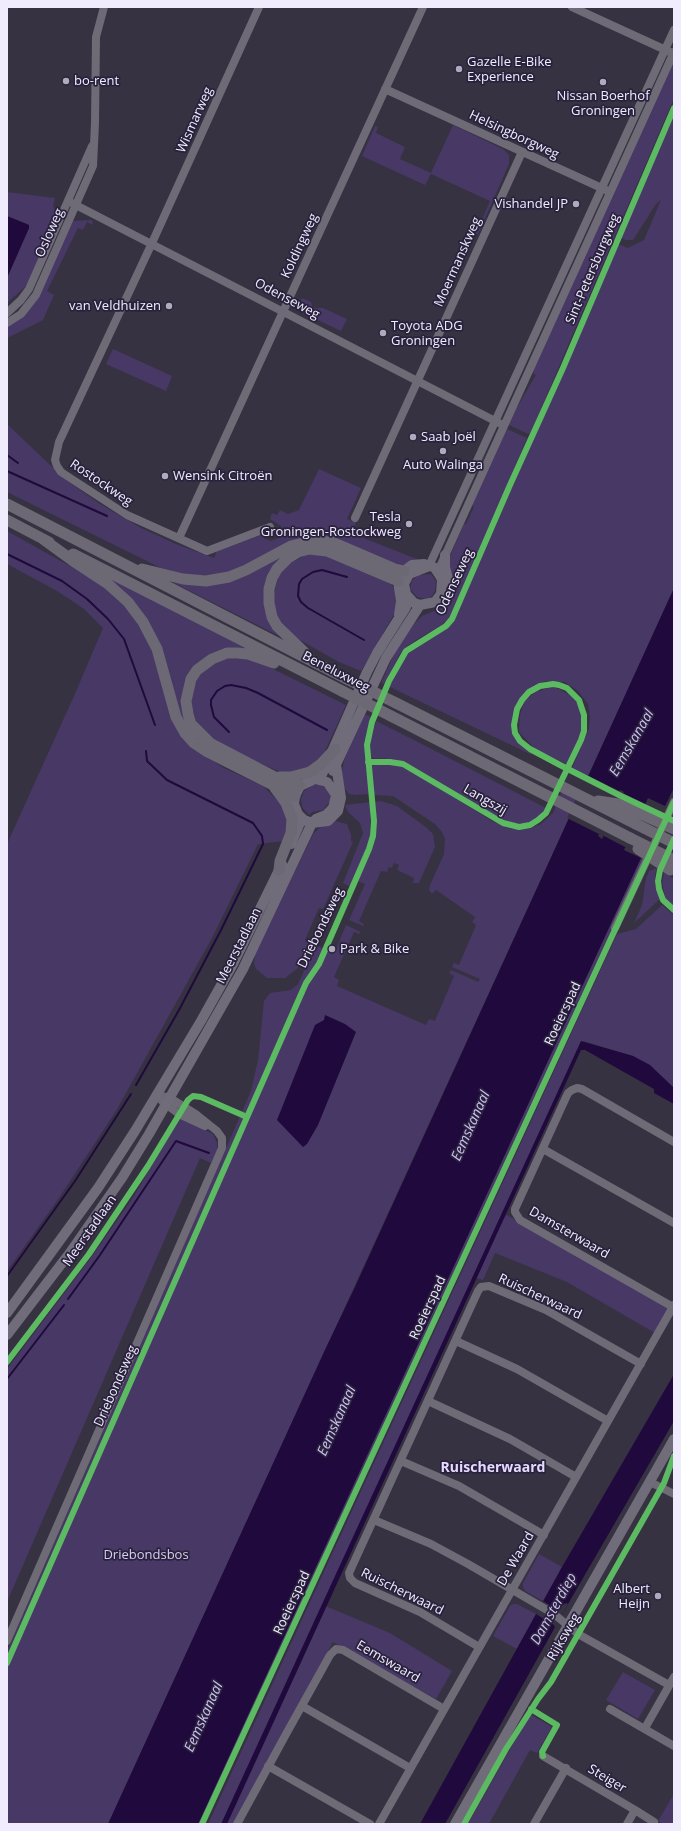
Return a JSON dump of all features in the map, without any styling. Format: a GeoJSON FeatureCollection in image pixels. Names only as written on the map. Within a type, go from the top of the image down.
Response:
{"type":"FeatureCollection","features":[{"type":"Feature","properties":{"kind":"highway","name":"Beneluxweg"},"geometry":{"type":"LineString","coordinates":[[7,504],[313,661],[674,843]]}},
{"type":"Feature","properties":{"kind":"highway","name":"Beneluxweg"},"geometry":{"type":"LineString","coordinates":[[7,520],[625,835],[638,849],[673,868]]}},
{"type":"Feature","properties":{"kind":"highway"},"geometry":{"type":"LineString","coordinates":[[44,539],[76,563],[108,584],[128,602],[143,622],[157,649],[170,701],[185,733],[194,743],[206,751],[274,781],[300,786]]}},
{"type":"Feature","properties":{"kind":"highway"},"geometry":{"type":"LineString","coordinates":[[122,563],[183,579],[206,581],[228,577],[246,570],[291,546],[311,541],[321,541],[344,547],[395,569],[404,571]]}},
{"type":"Feature","properties":{"kind":"highway"},"geometry":{"type":"LineString","coordinates":[[313,661],[280,629],[271,612],[268,596],[270,583],[274,573],[284,561],[298,552],[318,549],[339,555],[401,583]]}},
{"type":"Feature","properties":{"kind":"highway"},"geometry":{"type":"LineString","coordinates":[[295,796],[274,781],[220,749],[197,732],[191,724],[186,701],[191,679],[197,670],[212,659],[227,653],[237,653],[259,658],[322,680]]}},
{"type":"Feature","properties":{"kind":"highway"},"geometry":{"type":"LineString","coordinates":[[274,781],[310,772],[321,764],[335,749]]}},
{"type":"Feature","properties":{"kind":"highway"},"geometry":{"type":"LineString","coordinates":[[274,781],[286,803],[292,819],[290,833],[280,860],[279,870]]}},
{"type":"Feature","properties":{"kind":"highway"},"geometry":{"type":"LineString","coordinates":[[585,798],[618,804],[674,829]]}},
{"type":"Feature","properties":{"kind":"main road"},"geometry":{"type":"LineString","coordinates":[[404,597],[420,605],[434,602],[441,594],[442,579],[430,567],[414,564],[404,571],[401,583],[404,597],[404,619],[437,607],[447,596],[450,586],[445,567],[445,555]]}},
{"type":"Feature","properties":{"kind":"main road"},"geometry":{"type":"LineString","coordinates":[[401,583],[412,572],[430,567]]}},
{"type":"Feature","properties":{"kind":"main road","name":"Odenseweg"},"geometry":{"type":"LineString","coordinates":[[320,779],[335,749],[367,672],[404,619],[420,605]]}},
{"type":"Feature","properties":{"kind":"main road","name":"Odenseweg"},"geometry":{"type":"LineString","coordinates":[[334,784],[336,765],[376,676],[404,619]]}},
{"type":"Feature","properties":{"kind":"main road"},"geometry":{"type":"LineString","coordinates":[[320,779],[334,784],[341,798],[338,812],[328,821],[312,823],[302,818],[294,804],[295,796],[300,786],[310,780],[320,779]]}},
{"type":"Feature","properties":{"kind":"main road","name":"Meerstadlaan"},"geometry":{"type":"LineString","coordinates":[[7,1313],[98,1188],[157,1095],[233,964],[300,826],[302,818]]}},
{"type":"Feature","properties":{"kind":"main road","name":"Meerstadlaan"},"geometry":{"type":"LineString","coordinates":[[7,1335],[69,1254],[138,1153],[242,969],[312,823]]}},
{"type":"Feature","properties":{"kind":"main road","name":"Rijksweg"},"geometry":{"type":"LineString","coordinates":[[455,1824],[674,1439]]}},
{"type":"Feature","properties":{"kind":"street","name":"Osloweg"},"geometry":{"type":"LineString","coordinates":[[7,323],[21,314],[36,295],[93,166],[96,37],[104,7]]}},
{"type":"Feature","properties":{"kind":"street","name":"Wismarweg"},"geometry":{"type":"LineString","coordinates":[[152,243],[259,7]]}},
{"type":"Feature","properties":{"kind":"street","name":"Koldingweg"},"geometry":{"type":"LineString","coordinates":[[179,538],[423,7]]}},
{"type":"Feature","properties":{"kind":"street"},"geometry":{"type":"LineString","coordinates":[[572,7],[586,10],[665,50],[674,52]]}},
{"type":"Feature","properties":{"kind":"street","name":"Sint-Petersburgweg"},"geometry":{"type":"LineString","coordinates":[[503,425],[674,30]]}},
{"type":"Feature","properties":{"kind":"street","name":"Sint-Petersburgweg"},"geometry":{"type":"LineString","coordinates":[[495,421],[674,52]]}},
{"type":"Feature","properties":{"kind":"street","name":"Helsingborgweg"},"geometry":{"type":"LineString","coordinates":[[385,89],[606,190]]}},
{"type":"Feature","properties":{"kind":"street","name":"Osloweg"},"geometry":{"type":"LineString","coordinates":[[7,313],[21,300],[29,289],[94,141]]}},
{"type":"Feature","properties":{"kind":"street","name":"Moermanskweg"},"geometry":{"type":"LineString","coordinates":[[417,381],[522,152]]}},
{"type":"Feature","properties":{"kind":"street","name":"Odenseweg"},"geometry":{"type":"LineString","coordinates":[[68,200],[503,425],[445,555],[430,567]]}},
{"type":"Feature","properties":{"kind":"street","name":"Rostockweg"},"geometry":{"type":"LineString","coordinates":[[152,243],[59,442],[55,460],[57,466],[61,472],[127,515],[207,551],[270,527]]}},
{"type":"Feature","properties":{"kind":"street"},"geometry":{"type":"LineString","coordinates":[[355,518],[417,381]]}},
{"type":"Feature","properties":{"kind":"street"},"geometry":{"type":"LineString","coordinates":[[430,567],[434,553],[495,421]]}},
{"type":"Feature","properties":{"kind":"street"},"geometry":{"type":"LineString","coordinates":[[615,928],[674,802]]}},
{"type":"Feature","properties":{"kind":"street","name":"Damsterwaard"},"geometry":{"type":"LineString","coordinates":[[673,1306],[517,1216],[515,1209],[568,1093],[577,1088],[674,1142]]}},
{"type":"Feature","properties":{"kind":"street","name":"Driebondsweg"},"geometry":{"type":"LineString","coordinates":[[7,1641],[220,1156],[222,1138],[214,1129],[192,1121],[157,1095]]}},
{"type":"Feature","properties":{"kind":"street"},"geometry":{"type":"LineString","coordinates":[[543,1149],[674,1223]]}},
{"type":"Feature","properties":{"kind":"street","name":"Ruischerwaard"},"geometry":{"type":"LineString","coordinates":[[479,1647],[420,1612],[352,1581],[349,1573],[456,1342],[478,1291],[485,1285],[546,1310],[641,1364]]}},
{"type":"Feature","properties":{"kind":"street","name":"De Waard"},"geometry":{"type":"LineString","coordinates":[[379,1824],[673,1306]]}},
{"type":"Feature","properties":{"kind":"street"},"geometry":{"type":"LineString","coordinates":[[456,1342],[517,1369],[608,1420]]}},
{"type":"Feature","properties":{"kind":"street"},"geometry":{"type":"LineString","coordinates":[[428,1401],[499,1433],[576,1477]]}},
{"type":"Feature","properties":{"kind":"street"},"geometry":{"type":"LineString","coordinates":[[401,1461],[460,1486],[544,1535]]}},
{"type":"Feature","properties":{"kind":"street"},"geometry":{"type":"LineString","coordinates":[[650,1482],[674,1494]]}},
{"type":"Feature","properties":{"kind":"street"},"geometry":{"type":"LineString","coordinates":[[374,1520],[430,1544],[512,1590]]}},
{"type":"Feature","properties":{"kind":"street","name":"Rijksweg"},"geometry":{"type":"LineString","coordinates":[[512,1590],[560,1619],[578,1634],[669,1685]]}},
{"type":"Feature","properties":{"kind":"street","name":"Eemswaard"},"geometry":{"type":"LineString","coordinates":[[237,1824],[330,1655],[336,1649],[339,1649],[444,1709]]}},
{"type":"Feature","properties":{"kind":"street"},"geometry":{"type":"LineString","coordinates":[[644,1728],[674,1677]]}},
{"type":"Feature","properties":{"kind":"street"},"geometry":{"type":"LineString","coordinates":[[302,1706],[410,1768]]}},
{"type":"Feature","properties":{"kind":"street"},"geometry":{"type":"LineString","coordinates":[[610,1708],[674,1746]]}},
{"type":"Feature","properties":{"kind":"street","name":"Steiger"},"geometry":{"type":"LineString","coordinates":[[543,1756],[566,1768],[654,1822]]}},
{"type":"Feature","properties":{"kind":"street"},"geometry":{"type":"LineString","coordinates":[[268,1766],[370,1824]]}},
{"type":"Feature","properties":{"kind":"street"},"geometry":{"type":"LineString","coordinates":[[534,1824],[566,1768]]}},
{"type":"Feature","properties":{"kind":"street","name":"Steiger"},"geometry":{"type":"LineString","coordinates":[[627,1824],[635,1810]]}},
{"type":"Feature","properties":{"kind":"green space"},"geometry":{"type":"Polygon","coordinates":[[[674,58],[674,98],[531,432],[528,434],[507,424],[536,375],[533,373],[536,360],[674,58]]]}},
{"type":"Feature","properties":{"kind":"green space"},"geometry":{"type":"Polygon","coordinates":[[[674,114],[674,588],[586,781],[570,773],[589,729],[590,717],[588,704],[578,691],[565,682],[546,681],[534,685],[519,701],[514,717],[514,734],[532,755],[390,687],[405,655],[416,646],[448,627],[457,615],[618,244],[628,248],[644,240],[661,200],[656,204],[633,240],[621,238],[674,114]]]}},
{"type":"Feature","properties":{"kind":"green space"},"geometry":{"type":"Polygon","coordinates":[[[453,125],[503,149],[509,155],[509,164],[478,234],[475,235],[490,201],[431,174],[425,185],[362,156],[375,126],[378,127],[376,133],[405,147],[400,159],[431,173],[453,125]]]}},
{"type":"Feature","properties":{"kind":"green space"},"geometry":{"type":"Polygon","coordinates":[[[7,192],[55,198],[53,206],[58,215],[26,286],[7,303],[7,278],[29,225],[7,216],[7,192]]]}},
{"type":"Feature","properties":{"kind":"green space"},"geometry":{"type":"Polygon","coordinates":[[[92,220],[93,225],[87,222],[83,230],[78,228],[47,291],[54,295],[43,320],[7,338],[7,326],[22,316],[72,221],[92,220]]]}},
{"type":"Feature","properties":{"kind":"green space"},"geometry":{"type":"Polygon","coordinates":[[[302,298],[311,302],[313,308],[323,308],[347,319],[341,331],[301,312],[298,306],[302,298]]]}},
{"type":"Feature","properties":{"kind":"green space"},"geometry":{"type":"Polygon","coordinates":[[[113,349],[172,376],[166,391],[106,364],[113,349]]]}},
{"type":"Feature","properties":{"kind":"green space"},"geometry":{"type":"Polygon","coordinates":[[[7,424],[66,480],[100,504],[141,528],[176,544],[214,558],[217,551],[261,535],[265,539],[271,541],[279,538],[282,531],[281,526],[270,519],[272,513],[277,515],[280,510],[288,514],[299,510],[319,469],[361,488],[347,519],[356,523],[351,533],[419,560],[401,566],[350,545],[263,556],[231,571],[217,575],[190,576],[161,568],[7,492],[7,424]]]}},
{"type":"Feature","properties":{"kind":"green space"},"geometry":{"type":"Polygon","coordinates":[[[505,428],[527,438],[450,618],[405,648],[400,654],[384,684],[381,683],[395,652],[414,624],[422,616],[441,608],[448,601],[452,587],[448,560],[464,524],[466,524],[474,507],[472,505],[505,428]]]}},
{"type":"Feature","properties":{"kind":"green space"},"geometry":{"type":"Polygon","coordinates":[[[7,531],[95,580],[116,597],[134,617],[148,641],[158,668],[167,700],[207,757],[224,768],[263,786],[282,805],[288,822],[284,841],[258,844],[212,938],[116,1111],[59,1198],[7,1271],[7,844],[103,628],[84,609],[57,591],[7,564],[7,531]]]}},
{"type":"Feature","properties":{"kind":"green space"},"geometry":{"type":"Polygon","coordinates":[[[289,552],[266,596],[289,641],[172,582],[197,585],[289,552]]]}},
{"type":"Feature","properties":{"kind":"green space"},"geometry":{"type":"Polygon","coordinates":[[[308,554],[327,554],[390,582],[395,590],[396,611],[361,671],[339,662],[298,639],[282,624],[276,613],[273,599],[278,576],[288,564],[308,554]]]}},
{"type":"Feature","properties":{"kind":"green space"},"geometry":{"type":"Polygon","coordinates":[[[99,573],[249,649],[212,654],[203,659],[196,665],[182,705],[219,753],[196,738],[179,714],[159,647],[99,573]]]}},
{"type":"Feature","properties":{"kind":"green space"},"geometry":{"type":"Polygon","coordinates":[[[431,574],[436,581],[435,591],[432,596],[426,599],[417,597],[410,589],[412,580],[419,575],[431,574]]]}},
{"type":"Feature","properties":{"kind":"green space"},"geometry":{"type":"Polygon","coordinates":[[[226,658],[246,659],[269,667],[346,705],[321,760],[306,771],[283,773],[221,746],[207,738],[196,721],[192,710],[191,698],[193,688],[198,678],[207,667],[226,658]]]}},
{"type":"Feature","properties":{"kind":"green space"},"geometry":{"type":"Polygon","coordinates":[[[550,687],[557,688],[570,695],[578,704],[583,718],[581,733],[567,764],[536,750],[519,732],[520,715],[524,702],[534,693],[550,687]]]}},
{"type":"Feature","properties":{"kind":"green space"},"geometry":{"type":"Polygon","coordinates":[[[365,714],[371,717],[365,751],[370,794],[355,795],[349,794],[344,788],[341,776],[345,757],[365,714]]]}},
{"type":"Feature","properties":{"kind":"green space"},"geometry":{"type":"Polygon","coordinates":[[[376,721],[546,808],[537,818],[527,823],[510,824],[404,762],[391,759],[372,758],[370,752],[370,741],[376,721]]]}},
{"type":"Feature","properties":{"kind":"green space","name":"Driebondsbos"},"geometry":{"type":"Polygon","coordinates":[[[375,763],[390,763],[409,769],[492,821],[511,829],[528,829],[541,824],[553,813],[564,786],[580,794],[108,1824],[7,1824],[7,1667],[304,988],[317,971],[327,951],[334,954],[346,925],[361,932],[359,934],[354,932],[334,977],[339,980],[337,986],[426,1025],[429,1019],[435,1021],[454,976],[449,973],[451,970],[478,982],[480,979],[452,967],[454,963],[459,965],[476,925],[472,922],[475,917],[436,890],[432,894],[429,890],[444,854],[445,839],[442,832],[435,824],[393,796],[374,795],[371,766],[375,763]]]}},
{"type":"Feature","properties":{"kind":"green space"},"geometry":{"type":"Polygon","coordinates":[[[313,785],[320,785],[325,788],[330,794],[330,801],[323,810],[312,812],[309,815],[302,807],[301,799],[304,791],[313,785]]]}},
{"type":"Feature","properties":{"kind":"green space"},"geometry":{"type":"Polygon","coordinates":[[[381,801],[397,806],[427,828],[433,834],[435,847],[419,883],[413,883],[414,878],[397,870],[399,865],[394,863],[392,868],[389,867],[387,872],[381,871],[359,921],[364,924],[363,926],[349,920],[365,884],[358,881],[375,836],[375,802],[381,801]]]}},
{"type":"Feature","properties":{"kind":"green space"},"geometry":{"type":"Polygon","coordinates":[[[371,802],[370,838],[351,887],[343,883],[363,833],[360,823],[348,812],[345,805],[371,802]]]}},
{"type":"Feature","properties":{"kind":"green space"},"geometry":{"type":"Polygon","coordinates":[[[335,821],[347,824],[351,835],[351,841],[353,842],[323,909],[319,908],[305,940],[309,942],[298,968],[285,978],[267,978],[256,969],[254,963],[255,954],[313,834],[319,828],[335,821]]]}},
{"type":"Feature","properties":{"kind":"green space"},"geometry":{"type":"Polygon","coordinates":[[[641,858],[645,860],[201,1824],[198,1824],[641,858]]]}},
{"type":"Feature","properties":{"kind":"green space"},"geometry":{"type":"Polygon","coordinates":[[[657,868],[655,885],[660,899],[634,923],[642,905],[646,878],[649,871],[657,868]]]}},
{"type":"Feature","properties":{"kind":"green space"},"geometry":{"type":"Polygon","coordinates":[[[664,873],[674,879],[674,908],[666,901],[662,883],[664,873]]]}},
{"type":"Feature","properties":{"kind":"green space"},"geometry":{"type":"Polygon","coordinates":[[[662,905],[674,915],[674,1088],[665,1079],[633,1056],[583,1041],[503,1213],[670,1308],[655,1333],[567,1282],[495,1253],[483,1280],[474,1277],[323,1605],[390,1633],[452,1671],[436,1699],[333,1642],[233,1824],[208,1824],[617,934],[636,929],[662,905]]]}},
{"type":"Feature","properties":{"kind":"green space"},"geometry":{"type":"Polygon","coordinates":[[[316,945],[324,949],[314,969],[303,983],[7,1659],[7,1652],[19,1624],[251,1091],[258,1060],[264,1001],[270,993],[291,990],[298,984],[316,945]]]}},
{"type":"Feature","properties":{"kind":"green space"},"geometry":{"type":"Polygon","coordinates":[[[180,1118],[213,1134],[217,1143],[217,1150],[211,1163],[200,1158],[7,1602],[7,1369],[93,1255],[134,1196],[180,1118]]]}},
{"type":"Feature","properties":{"kind":"green space"},"geometry":{"type":"Polygon","coordinates":[[[539,1554],[562,1567],[543,1601],[525,1591],[523,1587],[523,1583],[539,1554]]]}},
{"type":"Feature","properties":{"kind":"green space"},"geometry":{"type":"Polygon","coordinates":[[[517,1604],[536,1614],[517,1649],[493,1636],[510,1606],[517,1604]]]}},
{"type":"Feature","properties":{"kind":"green space"},"geometry":{"type":"Polygon","coordinates":[[[623,1672],[655,1690],[638,1719],[606,1700],[623,1672]]]}},
{"type":"Feature","properties":{"kind":"green space"},"geometry":{"type":"Polygon","coordinates":[[[530,1714],[552,1727],[537,1753],[530,1750],[489,1824],[468,1824],[530,1714]]]}},
{"type":"Feature","properties":{"kind":"green space"},"geometry":{"type":"Polygon","coordinates":[[[674,1794],[674,1824],[663,1824],[658,1821],[674,1794]]]}},
{"type":"Feature","properties":{"kind":"water"},"geometry":{"type":"Polygon","coordinates":[[[7,216],[29,225],[29,228],[7,278],[7,216]]]}},
{"type":"Feature","properties":{"kind":"water","name":"Eemskanaal"},"geometry":{"type":"Polygon","coordinates":[[[674,588],[674,788],[665,806],[648,798],[624,850],[641,858],[198,1824],[108,1824],[674,588]],[[620,790],[598,836],[602,839],[624,792],[620,790]]]}},
{"type":"Feature","properties":{"kind":"water"},"geometry":{"type":"Polygon","coordinates":[[[325,1015],[345,1024],[356,1032],[318,1125],[307,1144],[303,1147],[277,1120],[315,1025],[324,1020],[325,1015]]]}},
{"type":"Feature","properties":{"kind":"water"},"geometry":{"type":"Polygon","coordinates":[[[581,1041],[633,1056],[650,1065],[674,1088],[674,1104],[654,1093],[654,1089],[585,1050],[581,1050],[227,1824],[221,1824],[581,1041]]]}},
{"type":"Feature","properties":{"kind":"water","name":"Damsterdiep"},"geometry":{"type":"Polygon","coordinates":[[[674,1374],[674,1421],[568,1604],[445,1824],[420,1824],[562,1567],[674,1374]]]}},
{"type":"Feature","properties":{"kind":"pier"},"geometry":{"type":"Polygon","coordinates":[[[587,775],[647,805],[627,848],[602,835],[621,793],[601,835],[567,818],[587,775]]]}},
{"type":"Feature","properties":{"kind":"pier"},"geometry":{"type":"Polygon","coordinates":[[[543,1601],[556,1609],[566,1603],[568,1604],[555,1628],[554,1625],[536,1614],[543,1601]]]}},
{"type":"Feature","properties":{"kind":"waterway"},"geometry":{"type":"LineString","coordinates":[[7,455],[18,463]]}},
{"type":"Feature","properties":{"kind":"waterway"},"geometry":{"type":"LineString","coordinates":[[7,471],[107,516]]}},
{"type":"Feature","properties":{"kind":"waterway"},"geometry":{"type":"LineString","coordinates":[[7,554],[62,581],[87,599],[108,619],[124,639],[155,725]]}},
{"type":"Feature","properties":{"kind":"waterway"},"geometry":{"type":"LineString","coordinates":[[347,577],[322,570],[313,572],[302,579],[299,584],[298,596],[301,602],[308,608],[364,640]]}},
{"type":"Feature","properties":{"kind":"waterway"},"geometry":{"type":"LineString","coordinates":[[229,732],[214,717],[211,700],[217,691],[225,686],[231,685],[246,688],[258,693],[327,730]]}},
{"type":"Feature","properties":{"kind":"waterway"},"geometry":{"type":"LineString","coordinates":[[136,1085],[179,1010],[221,930],[263,844],[262,836],[253,823],[167,780],[147,761],[146,751]]}},
{"type":"Feature","properties":{"kind":"waterway"},"geometry":{"type":"LineString","coordinates":[[7,1276],[75,1181],[131,1094]]}},
{"type":"Feature","properties":{"kind":"waterway"},"geometry":{"type":"LineString","coordinates":[[68,1299],[100,1255],[176,1141],[209,1153]]}},
{"type":"Feature","properties":{"kind":"waterway"},"geometry":{"type":"LineString","coordinates":[[7,1379],[64,1305]]}},
{"type":"Feature","properties":{"kind":"cycle path"},"geometry":{"type":"LineString","coordinates":[[7,1663],[306,983],[319,964],[369,849],[373,836],[374,821],[367,745],[372,722],[389,681],[406,651],[446,626],[452,619],[563,368],[674,108]]}},
{"type":"Feature","properties":{"kind":"cycle path","name":"Langszij"},"geometry":{"type":"LineString","coordinates":[[368,762],[390,762],[403,764],[503,823],[519,827],[530,825],[546,813],[581,740],[584,731],[584,715],[579,700],[567,688],[559,685],[553,684],[540,686],[529,692],[522,700],[517,709],[514,725],[515,733],[520,741],[530,749],[560,765],[621,796],[674,821]]}},
{"type":"Feature","properties":{"kind":"cycle path","name":"Roeierspad"},"geometry":{"type":"LineString","coordinates":[[202,1824],[674,802]]}},
{"type":"Feature","properties":{"kind":"cycle path"},"geometry":{"type":"LineString","coordinates":[[674,839],[660,870],[658,881],[663,900],[674,910]]}},
{"type":"Feature","properties":{"kind":"cycle path"},"geometry":{"type":"LineString","coordinates":[[7,1362],[89,1254],[148,1166],[188,1100],[193,1096],[201,1097],[247,1117]]}},
{"type":"Feature","properties":{"kind":"cycle path"},"geometry":{"type":"LineString","coordinates":[[464,1824],[506,1749],[538,1699],[551,1682],[664,1483],[674,1456]]}},
{"type":"Feature","properties":{"kind":"cycle path"},"geometry":{"type":"LineString","coordinates":[[531,1709],[557,1725],[542,1752],[543,1756]]}},
{"type":"Feature","properties":{"kind":"place","name":"Gazelle E-Bike Experience"},"geometry":{"type":"Point","coordinates":[459,69]}},
{"type":"Feature","properties":{"kind":"place","name":"bo-rent"},"geometry":{"type":"Point","coordinates":[66,81]}},
{"type":"Feature","properties":{"kind":"place","name":"Nissan Boerhof Groningen"},"geometry":{"type":"Point","coordinates":[603,82]}},
{"type":"Feature","properties":{"kind":"place","name":"Vishandel JP"},"geometry":{"type":"Point","coordinates":[576,204]}},
{"type":"Feature","properties":{"kind":"place","name":"van Veldhuizen"},"geometry":{"type":"Point","coordinates":[169,306]}},
{"type":"Feature","properties":{"kind":"place","name":"Toyota ADG Groningen"},"geometry":{"type":"Point","coordinates":[383,333]}},
{"type":"Feature","properties":{"kind":"place","name":"Saab Joël"},"geometry":{"type":"Point","coordinates":[413,437]}},
{"type":"Feature","properties":{"kind":"place","name":"Auto Walinga"},"geometry":{"type":"Point","coordinates":[443,451]}},
{"type":"Feature","properties":{"kind":"place","name":"Wensink Citroën"},"geometry":{"type":"Point","coordinates":[165,476]}},
{"type":"Feature","properties":{"kind":"place","name":"Tesla Groningen-Rostockweg"},"geometry":{"type":"Point","coordinates":[409,524]}},
{"type":"Feature","properties":{"kind":"place","name":"Park & Bike"},"geometry":{"type":"Point","coordinates":[332,949]}},
{"type":"Feature","properties":{"kind":"place","name":"Albert Heijn"},"geometry":{"type":"Point","coordinates":[658,1596]}},
{"type":"Feature","properties":{"kind":"district","name":"Ruischerwaard"},"geometry":{"type":"Point","coordinates":[493,1468]}}]}
